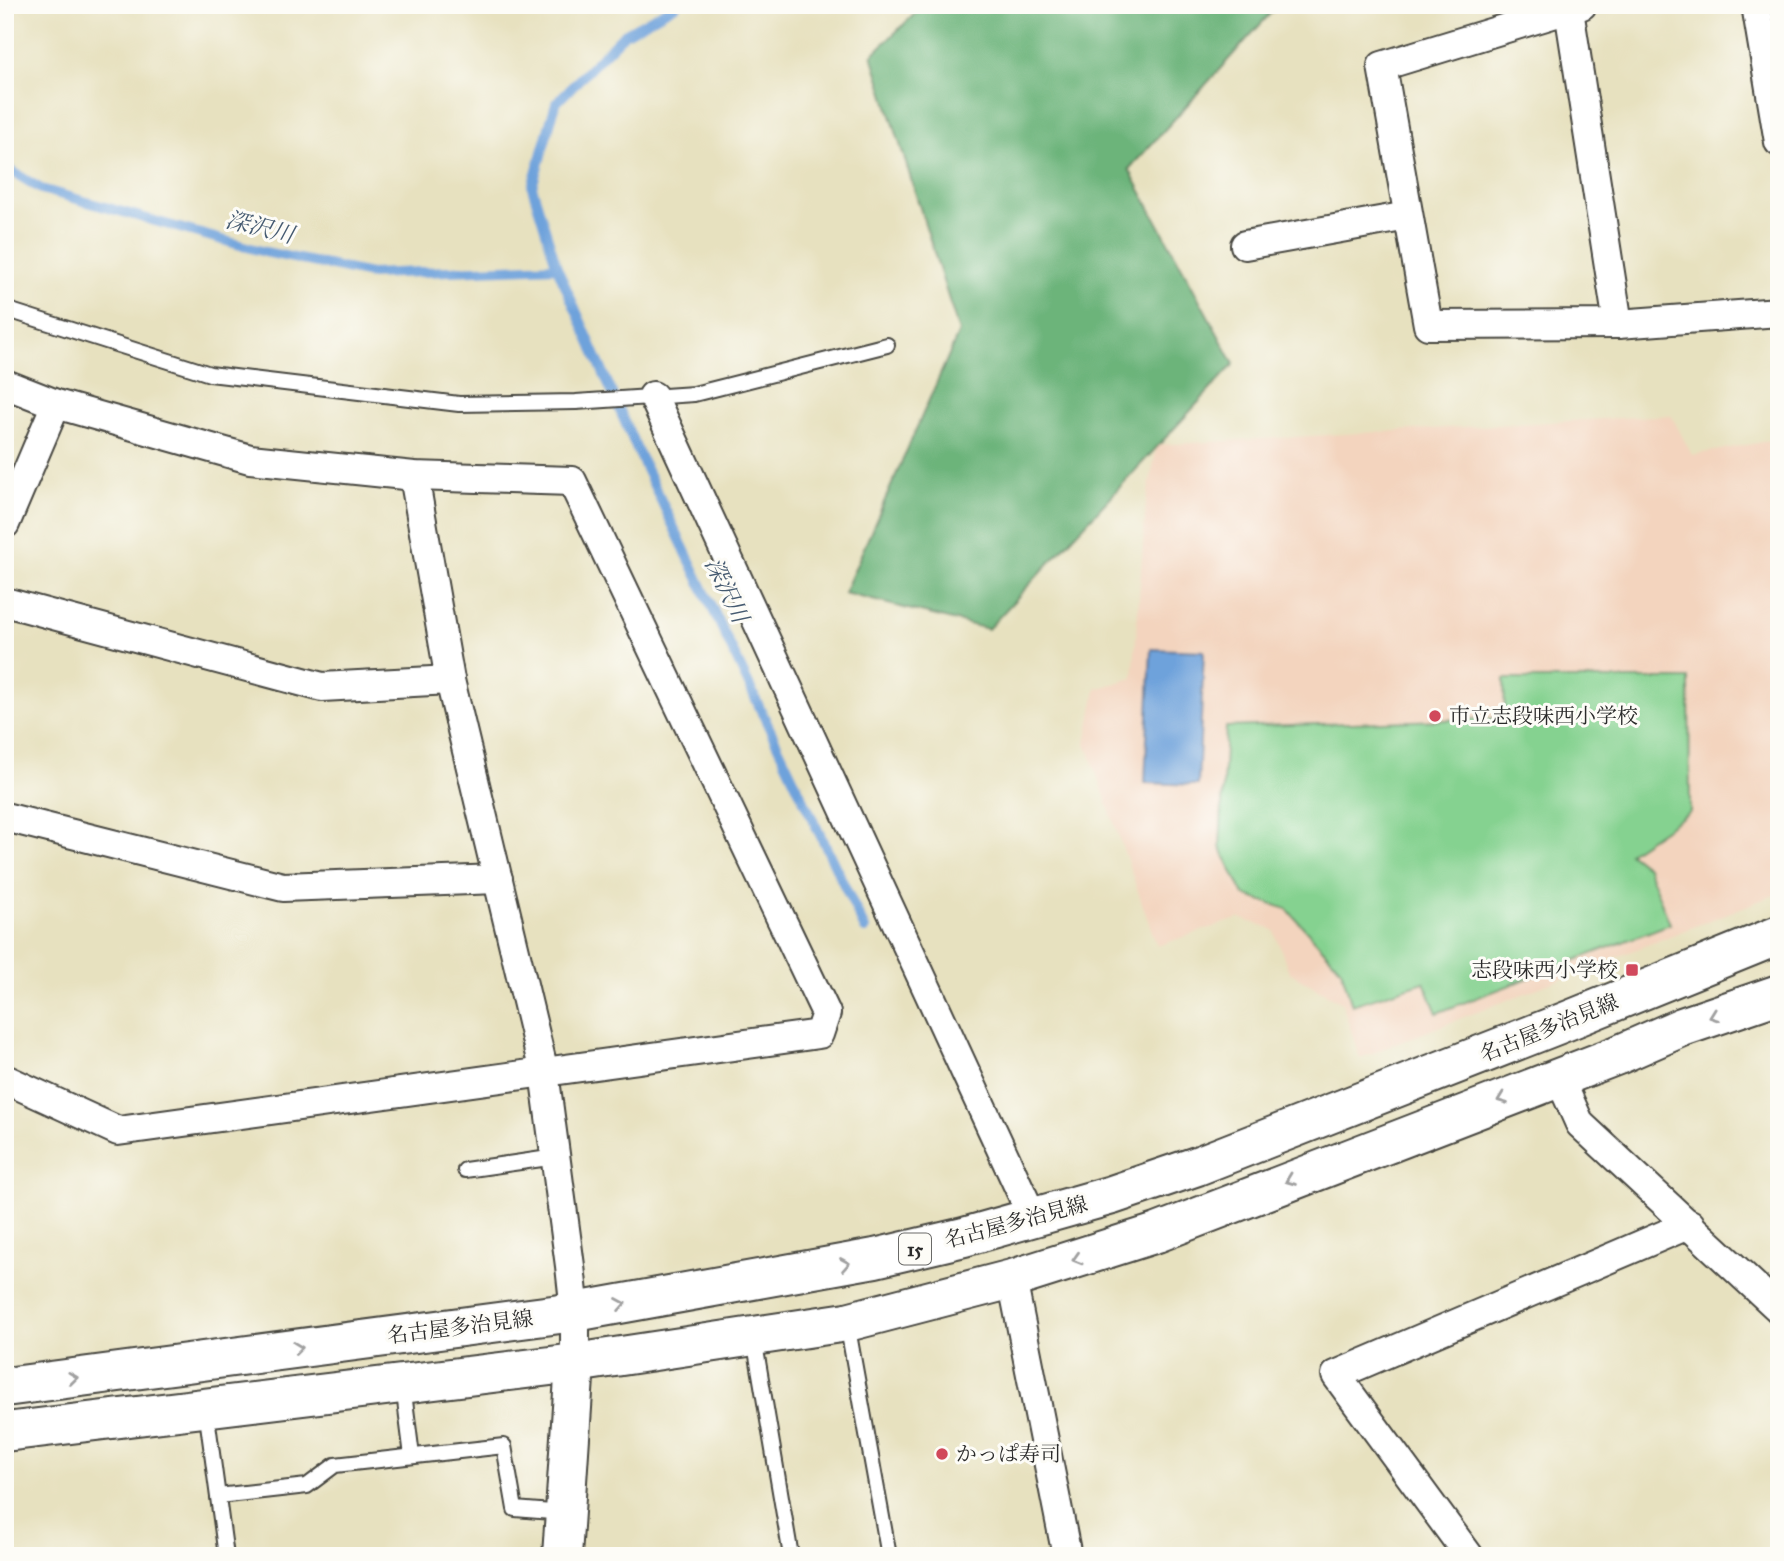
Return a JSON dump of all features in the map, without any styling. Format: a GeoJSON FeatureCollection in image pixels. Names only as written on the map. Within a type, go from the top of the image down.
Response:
{"type":"FeatureCollection","features":[{"type":"Feature","properties":{"kind":"main road","name":"名古屋多治見線"},"geometry":{"type":"LineString","coordinates":[[5,1387],[575,1312],[875,1258],[1033,1218],[1112,1195],[1277,1135],[1779,934]]}},
{"type":"Feature","properties":{"kind":"main road"},"geometry":{"type":"LineString","coordinates":[[5,1432],[575,1363],[846,1322],[1012,1279],[1157,1234],[1682,1027],[1779,994]]}},
{"type":"Feature","properties":{"kind":"main road"},"geometry":{"type":"LineString","coordinates":[[562,1556],[575,1363]]}},
{"type":"Feature","properties":{"kind":"street"},"geometry":{"type":"LineString","coordinates":[[1756,5],[1777,112],[1779,142]]}},
{"type":"Feature","properties":{"kind":"street"},"geometry":{"type":"LineString","coordinates":[[1618,324],[1576,8],[1382,66],[1428,326],[1618,324],[1779,312]]}},
{"type":"Feature","properties":{"kind":"street"},"geometry":{"type":"LineString","coordinates":[[1245,245],[1408,216]]}},
{"type":"Feature","properties":{"kind":"street"},"geometry":{"type":"LineString","coordinates":[[5,384],[56,404],[250,459],[414,476],[572,481],[826,1013],[819,1034],[118,1131],[5,1079]]}},
{"type":"Feature","properties":{"kind":"street"},"geometry":{"type":"LineString","coordinates":[[647,397],[1033,1218]]}},
{"type":"Feature","properties":{"kind":"street"},"geometry":{"type":"LineString","coordinates":[[5,524],[56,404]]}},
{"type":"Feature","properties":{"kind":"street"},"geometry":{"type":"LineString","coordinates":[[414,476],[450,680],[544,1072],[575,1312],[575,1363]]}},
{"type":"Feature","properties":{"kind":"street"},"geometry":{"type":"LineString","coordinates":[[5,602],[322,687],[450,680]]}},
{"type":"Feature","properties":{"kind":"street"},"geometry":{"type":"LineString","coordinates":[[5,817],[283,887],[498,879]]}},
{"type":"Feature","properties":{"kind":"street"},"geometry":{"type":"LineString","coordinates":[[1559,1077],[1580,1124],[1779,1309]]}},
{"type":"Feature","properties":{"kind":"street"},"geometry":{"type":"LineString","coordinates":[[1469,1556],[1336,1375],[1690,1224]]}},
{"type":"Feature","properties":{"kind":"street"},"geometry":{"type":"LineString","coordinates":[[1012,1279],[1067,1556]]}},
{"type":"Feature","properties":{"kind":"lane"},"geometry":{"type":"LineString","coordinates":[[5,309],[210,374],[459,404],[589,401],[694,394],[887,345]]}},
{"type":"Feature","properties":{"kind":"lane"},"geometry":{"type":"LineString","coordinates":[[465,1170],[556,1157]]}},
{"type":"Feature","properties":{"kind":"lane"},"geometry":{"type":"LineString","coordinates":[[846,1322],[889,1556]]}},
{"type":"Feature","properties":{"kind":"lane"},"geometry":{"type":"LineString","coordinates":[[754,1337],[791,1556]]}},
{"type":"Feature","properties":{"kind":"lane"},"geometry":{"type":"LineString","coordinates":[[402,1384],[412,1457]]}},
{"type":"Feature","properties":{"kind":"lane"},"geometry":{"type":"LineString","coordinates":[[206,1408],[226,1556]]}},
{"type":"Feature","properties":{"kind":"lane"},"geometry":{"type":"LineString","coordinates":[[218,1496],[307,1486],[335,1465],[504,1446],[515,1509],[565,1513]]}},
{"type":"Feature","properties":{"kind":"shaded area","name":"市立志段味西小学校"},"geometry":{"type":"Polygon","coordinates":[[[1671,415],[1692,455],[1779,439],[1779,893],[1360,1058],[1342,1003],[1289,972],[1274,930],[1240,918],[1157,946],[1086,743],[1096,689],[1133,678],[1146,503],[1157,445],[1671,415]]]}},
{"type":"Feature","properties":{"kind":"green space"},"geometry":{"type":"Polygon","coordinates":[[[924,5],[1278,5],[1129,169],[1234,364],[988,629],[844,593],[959,332],[872,55],[924,5]]]}},
{"type":"Feature","properties":{"kind":"green space"},"geometry":{"type":"Polygon","coordinates":[[[1504,679],[1689,679],[1690,812],[1629,853],[1647,867],[1670,924],[1437,1013],[1424,982],[1352,1005],[1341,969],[1287,909],[1244,895],[1220,847],[1226,727],[1505,718],[1504,679]]]}},
{"type":"Feature","properties":{"kind":"water"},"geometry":{"type":"Polygon","coordinates":[[[1151,649],[1204,651],[1198,785],[1145,783],[1151,649]]]}},
{"type":"Feature","properties":{"kind":"waterway","name":"深沢川"},"geometry":{"type":"LineString","coordinates":[[557,267],[532,187],[556,103],[624,34],[676,5]]}},
{"type":"Feature","properties":{"kind":"waterway","name":"深沢川"},"geometry":{"type":"LineString","coordinates":[[5,167],[41,189],[265,252],[370,274],[557,267],[638,452],[865,929]]}},
{"type":"Feature","properties":{"kind":"place","name":"市立志段味西小学校"},"geometry":{"type":"Point","coordinates":[1435,716]}},
{"type":"Feature","properties":{"kind":"place","name":"志段味西小学校"},"geometry":{"type":"Point","coordinates":[1632,970]}},
{"type":"Feature","properties":{"kind":"place","name":"かっぱ寿司"},"geometry":{"type":"Point","coordinates":[942,1454]}}]}
